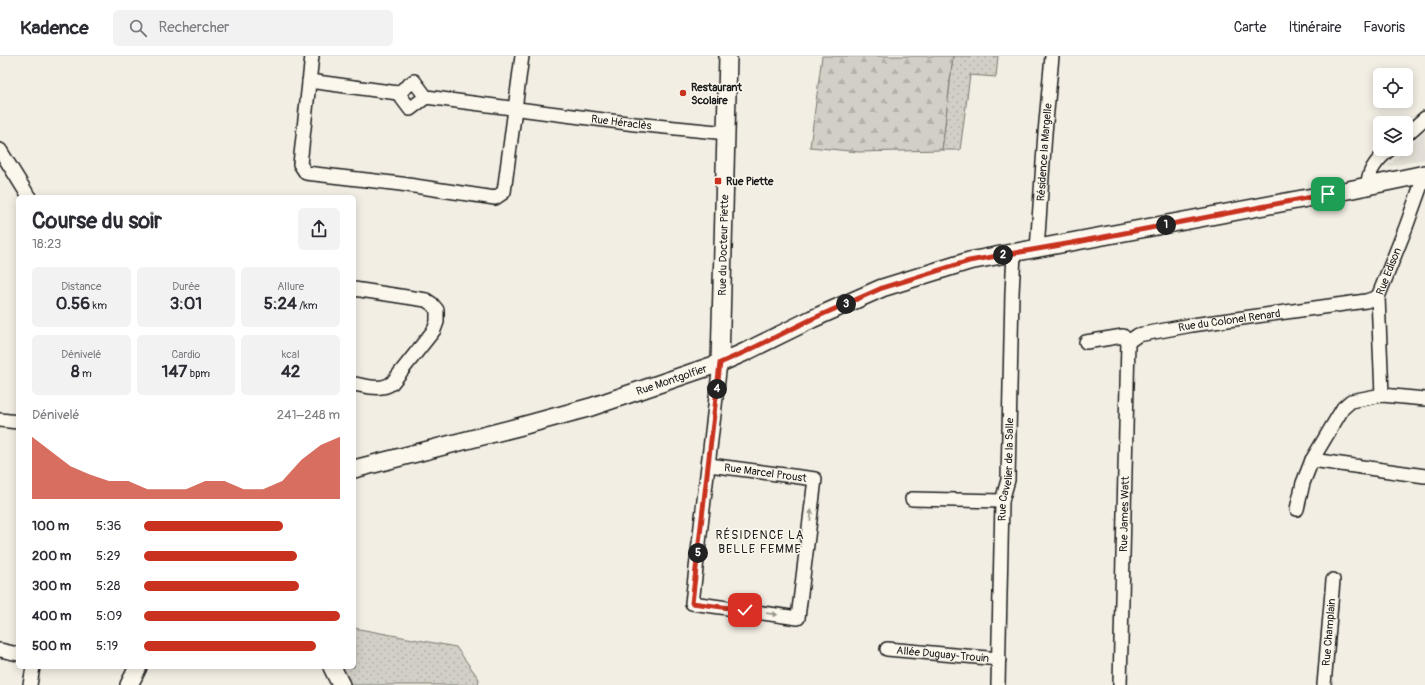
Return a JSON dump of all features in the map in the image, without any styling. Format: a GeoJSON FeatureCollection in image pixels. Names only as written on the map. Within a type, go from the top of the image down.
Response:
{"type":"FeatureCollection","features":[{"type":"Feature","properties":{"kind":"street"},"geometry":{"type":"LineString","coordinates":[[312,56],[300,164],[306,172],[495,198],[504,192],[522,56]]}},
{"type":"Feature","properties":{"kind":"street","name":"Rue du Docteur Piette"},"geometry":{"type":"LineString","coordinates":[[720,363],[728,56]]}},
{"type":"Feature","properties":{"kind":"street","name":"Résidence la Margelle"},"geometry":{"type":"LineString","coordinates":[[1037,250],[1044,141],[1052,56]]}},
{"type":"Feature","properties":{"kind":"street"},"geometry":{"type":"LineString","coordinates":[[309,81],[398,93],[414,81],[426,97],[410,109],[398,93]]}},
{"type":"Feature","properties":{"kind":"street","name":"Rue Héraclès"},"geometry":{"type":"LineString","coordinates":[[426,97],[635,124],[727,133]]}},
{"type":"Feature","properties":{"kind":"street"},"geometry":{"type":"LineString","coordinates":[[1413,129],[1425,118]]}},
{"type":"Feature","properties":{"kind":"street"},"geometry":{"type":"LineString","coordinates":[[0,150],[28,195]]}},
{"type":"Feature","properties":{"kind":"street"},"geometry":{"type":"LineString","coordinates":[[1368,186],[1368,181],[1375,164],[1383,156]]}},
{"type":"Feature","properties":{"kind":"street","name":"Rue Montgolfier"},"geometry":{"type":"LineString","coordinates":[[356,468],[591,407],[720,363],[812,319],[882,288],[969,261],[1037,250],[1401,180],[1425,174]]}},
{"type":"Feature","properties":{"kind":"street","name":"Rue Edison"},"geometry":{"type":"LineString","coordinates":[[1382,395],[1378,297],[1425,174]]}},
{"type":"Feature","properties":{"kind":"street"},"geometry":{"type":"LineString","coordinates":[[1401,180],[1417,196]]}},
{"type":"Feature","properties":{"kind":"street","name":"Rue Cavelier de la Salle"},"geometry":{"type":"LineString","coordinates":[[998,685],[1002,501],[1008,480],[1014,254]]}},
{"type":"Feature","properties":{"kind":"street"},"geometry":{"type":"LineString","coordinates":[[356,289],[426,300],[437,310],[438,318],[434,330],[392,383],[381,388],[356,384]]}},
{"type":"Feature","properties":{"kind":"street","name":"Rue du Colonel Renard"},"geometry":{"type":"LineString","coordinates":[[1128,342],[1138,335],[1192,325],[1366,301],[1378,297]]}},
{"type":"Feature","properties":{"kind":"street"},"geometry":{"type":"LineString","coordinates":[[1086,342],[1123,336],[1128,342]]}},
{"type":"Feature","properties":{"kind":"street","name":"Rue James Watt"},"geometry":{"type":"LineString","coordinates":[[1120,685],[1128,342]]}},
{"type":"Feature","properties":{"kind":"street"},"geometry":{"type":"LineString","coordinates":[[709,465],[720,363]]}},
{"type":"Feature","properties":{"kind":"street"},"geometry":{"type":"LineString","coordinates":[[1297,509],[1303,483],[1312,460],[1343,408],[1350,401],[1382,395],[1425,399]]}},
{"type":"Feature","properties":{"kind":"street"},"geometry":{"type":"LineString","coordinates":[[0,420],[16,422]]}},
{"type":"Feature","properties":{"kind":"street"},"geometry":{"type":"LineString","coordinates":[[1312,460],[1425,476]]}},
{"type":"Feature","properties":{"kind":"street","name":"Rue Marcel Proust"},"geometry":{"type":"LineString","coordinates":[[709,465],[815,479],[798,618],[692,603],[709,465]]}},
{"type":"Feature","properties":{"kind":"street"},"geometry":{"type":"LineString","coordinates":[[912,499],[1002,501]]}},
{"type":"Feature","properties":{"kind":"street","name":"Rue Champlain"},"geometry":{"type":"LineString","coordinates":[[1324,685],[1333,580]]}},
{"type":"Feature","properties":{"kind":"street","name":"Allée Duguay-Trouin"},"geometry":{"type":"LineString","coordinates":[[887,649],[999,659]]}},
{"type":"Feature","properties":{"kind":"street"},"geometry":{"type":"LineString","coordinates":[[0,650],[16,654]]}},
{"type":"Feature","properties":{"kind":"street"},"geometry":{"type":"LineString","coordinates":[[30,685],[33,669]]}},
{"type":"Feature","properties":{"kind":"street"},"geometry":{"type":"LineString","coordinates":[[129,685],[137,669]]}},
{"type":"Feature","properties":{"kind":"street"},"geometry":{"type":"LineString","coordinates":[[333,669],[341,685]]}},
{"type":"Feature","properties":{"kind":"shaded area"},"geometry":{"type":"Polygon","coordinates":[[[1425,130],[1425,159],[1386,167],[1398,156],[1413,156],[1413,142],[1425,130]]]}},
{"type":"Feature","properties":{"kind":"green space"},"geometry":{"type":"Polygon","coordinates":[[[822,56],[953,56],[942,150],[859,152],[810,147],[822,56]]]}},
{"type":"Feature","properties":{"kind":"green space"},"geometry":{"type":"Polygon","coordinates":[[[953,56],[998,56],[996,77],[970,75],[960,150],[942,150],[953,56]]]}},
{"type":"Feature","properties":{"kind":"green space"},"geometry":{"type":"Polygon","coordinates":[[[356,628],[456,647],[479,679],[478,685],[348,685],[339,669],[356,669],[356,628]]]}},
{"type":"Feature","properties":{"kind":"place","name":"Restaurant Scolaire"},"geometry":{"type":"Point","coordinates":[683,93]}},
{"type":"Feature","properties":{"kind":"place","name":"Rue Piette"},"geometry":{"type":"Point","coordinates":[718,181]}},
{"type":"Feature","properties":{"kind":"district","name":"RÉSIDENCE LA BELLE FEMME"},"geometry":{"type":"Point","coordinates":[760,542]}},
{"type":"Feature","properties":{"kind":"route"},"geometry":{"type":"LineString","coordinates":[[745,610],[692,603],[720,363],[812,319],[882,288],[969,261],[1014,254],[1328,194]]}}]}
